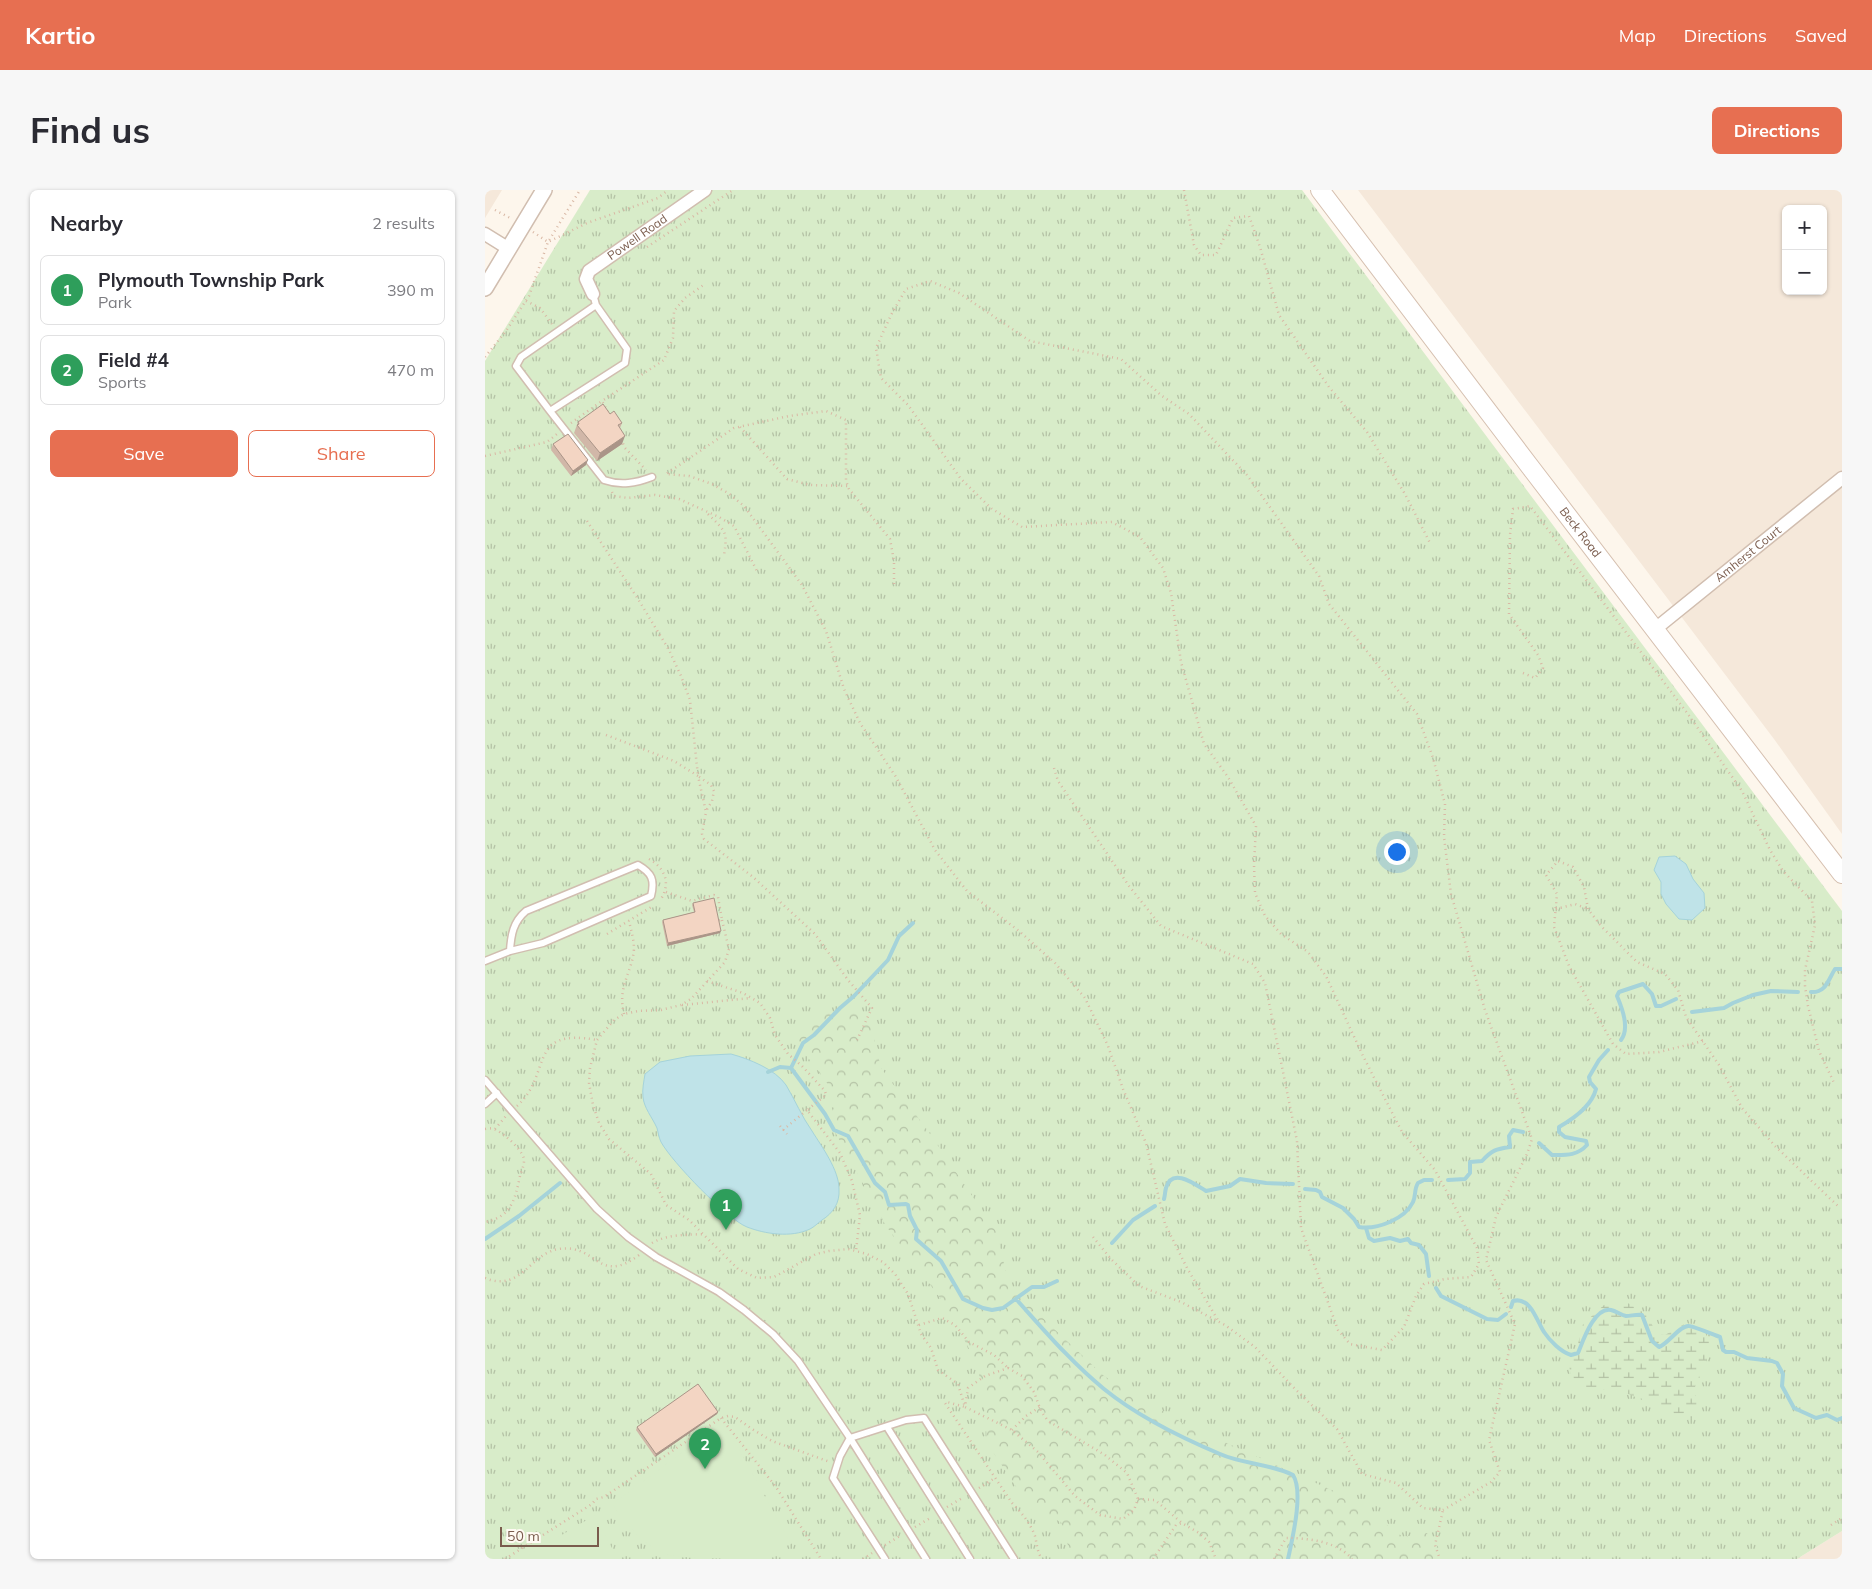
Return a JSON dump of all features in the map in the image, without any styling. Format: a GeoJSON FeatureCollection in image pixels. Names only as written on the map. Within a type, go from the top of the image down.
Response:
{"type":"FeatureCollection","features":[{"type":"Feature","properties":{"kind":"main road","name":"Beck Road"},"geometry":{"type":"LineString","coordinates":[[1320,190],[1842,874]]}},
{"type":"Feature","properties":{"kind":"street"},"geometry":{"type":"LineString","coordinates":[[485,288],[544,190]]}},
{"type":"Feature","properties":{"kind":"street","name":"Powell Road"},"geometry":{"type":"LineString","coordinates":[[594,299],[586,279],[589,271],[705,190]]}},
{"type":"Feature","properties":{"kind":"street"},"geometry":{"type":"LineString","coordinates":[[485,234],[509,249]]}},
{"type":"Feature","properties":{"kind":"street","name":"Amherst Court"},"geometry":{"type":"LineString","coordinates":[[1654,630],[1842,478]]}},
{"type":"Feature","properties":{"kind":"lane"},"geometry":{"type":"LineString","coordinates":[[550,411],[625,363],[627,349],[594,299],[557,332],[521,357],[516,366],[550,411],[564,428],[581,452],[604,480],[614,484],[635,483],[653,477]]}},
{"type":"Feature","properties":{"kind":"lane"},"geometry":{"type":"LineString","coordinates":[[485,961],[510,951],[543,943],[651,896],[654,885],[648,871],[638,865],[526,911],[518,917],[511,933],[510,951]]}},
{"type":"Feature","properties":{"kind":"lane"},"geometry":{"type":"LineString","coordinates":[[485,1080],[597,1209],[628,1237],[656,1258],[719,1292],[744,1310],[773,1334],[798,1361],[850,1438],[926,1559]]}},
{"type":"Feature","properties":{"kind":"lane"},"geometry":{"type":"LineString","coordinates":[[485,1104],[497,1093]]}},
{"type":"Feature","properties":{"kind":"lane"},"geometry":{"type":"LineString","coordinates":[[885,1559],[833,1478],[840,1456],[850,1438],[906,1420],[924,1418],[1014,1559]]}},
{"type":"Feature","properties":{"kind":"lane"},"geometry":{"type":"LineString","coordinates":[[887,1427],[970,1559]]}},
{"type":"Feature","properties":{"kind":"path"},"geometry":{"type":"LineString","coordinates":[[485,357],[506,331],[526,301],[548,242],[580,190]]}},
{"type":"Feature","properties":{"kind":"path"},"geometry":{"type":"LineString","coordinates":[[548,242],[587,223],[658,198],[668,190]]}},
{"type":"Feature","properties":{"kind":"path"},"geometry":{"type":"LineString","coordinates":[[647,248],[733,190]]}},
{"type":"Feature","properties":{"kind":"path"},"geometry":{"type":"LineString","coordinates":[[1184,190],[1194,245],[1201,254],[1216,255],[1233,218],[1249,216],[1260,247],[1279,315],[1329,386],[1367,432],[1405,494],[1430,543]]}},
{"type":"Feature","properties":{"kind":"path"},"geometry":{"type":"LineString","coordinates":[[495,210],[548,242]]}},
{"type":"Feature","properties":{"kind":"path"},"geometry":{"type":"LineString","coordinates":[[1054,768],[1058,780],[1129,886],[1161,926],[1253,964],[1265,983],[1297,1141],[1301,1228],[1338,1330],[1350,1344],[1382,1350],[1404,1327],[1424,1284],[1445,1279],[1471,1277],[1479,1264],[1477,1248],[1435,1170],[1402,1132],[1363,1056],[1326,976],[1308,952],[1281,934],[1265,916],[1255,893],[1254,865],[1257,826],[1228,777],[1204,744],[1181,662],[1171,593],[1163,568],[1140,538],[1112,522],[1022,527],[992,509],[961,479],[908,406],[881,378],[876,348],[891,315],[906,289],[930,281],[959,293],[1029,341],[1121,359],[1162,396],[1189,414],[1247,475],[1319,576],[1329,604],[1417,714],[1433,758],[1445,804],[1444,837],[1451,894],[1485,1010],[1532,1139],[1527,1154],[1496,1217],[1486,1260],[1515,1324],[1489,1440],[1501,1472],[1491,1482],[1443,1510],[1423,1508],[1396,1483],[1362,1474],[1337,1429],[1255,1347],[1219,1322],[1181,1302],[1139,1286],[1115,1264],[1093,1237]]}},
{"type":"Feature","properties":{"kind":"path"},"geometry":{"type":"LineString","coordinates":[[485,456],[547,442],[602,401],[664,360],[673,338],[674,311],[685,298],[705,284]]}},
{"type":"Feature","properties":{"kind":"path"},"geometry":{"type":"LineString","coordinates":[[526,301],[540,308],[549,318],[557,332]]}},
{"type":"Feature","properties":{"kind":"path"},"geometry":{"type":"LineString","coordinates":[[602,401],[610,417]]}},
{"type":"Feature","properties":{"kind":"path"},"geometry":{"type":"LineString","coordinates":[[666,474],[734,428],[789,416],[826,411],[846,420],[846,481],[890,539],[894,561],[895,584]]}},
{"type":"Feature","properties":{"kind":"path"},"geometry":{"type":"LineString","coordinates":[[739,427],[787,479],[809,485],[848,486]]}},
{"type":"Feature","properties":{"kind":"path"},"geometry":{"type":"LineString","coordinates":[[618,433],[625,448],[653,477],[666,474],[689,476],[712,484],[728,493],[744,506],[802,585],[826,630],[844,689],[860,723],[896,777],[935,850],[967,891],[1019,931],[1055,963],[1085,998],[1108,1046],[1123,1089],[1146,1143],[1165,1224],[1187,1268],[1219,1322]]}},
{"type":"Feature","properties":{"kind":"path"},"geometry":{"type":"LineString","coordinates":[[604,480],[614,496],[628,498],[655,495],[679,499],[733,526],[757,571]]}},
{"type":"Feature","properties":{"kind":"path"},"geometry":{"type":"LineString","coordinates":[[1523,674],[1535,678],[1543,668],[1538,655],[1509,614],[1510,535],[1513,509],[1530,506],[1687,714],[1742,791],[1770,850],[1783,871],[1811,901],[1815,925],[1805,970],[1805,986],[1819,1051],[1835,1085]]}},
{"type":"Feature","properties":{"kind":"path"},"geometry":{"type":"LineString","coordinates":[[705,511],[720,526],[727,537],[724,555]]}},
{"type":"Feature","properties":{"kind":"path"},"geometry":{"type":"LineString","coordinates":[[587,521],[669,650],[681,676],[690,700],[697,776],[706,811]]}},
{"type":"Feature","properties":{"kind":"path"},"geometry":{"type":"LineString","coordinates":[[606,735],[673,761],[711,785],[715,790],[712,801],[706,811],[702,834],[704,839],[753,877],[815,934],[848,980],[872,1008],[857,1040]]}},
{"type":"Feature","properties":{"kind":"path"},"geometry":{"type":"LineString","coordinates":[[1703,1041],[1659,1052],[1626,1054],[1617,1048],[1569,966],[1554,927],[1557,894],[1546,874],[1558,862],[1573,867],[1584,887],[1588,909],[1601,926],[1637,962],[1665,974],[1679,990],[1686,1017],[1703,1041],[1719,1065],[1742,1108],[1775,1146],[1841,1209]]}},
{"type":"Feature","properties":{"kind":"path"},"geometry":{"type":"LineString","coordinates":[[666,892],[692,901],[714,895],[718,897],[729,949],[725,962],[691,999],[681,1005]]}},
{"type":"Feature","properties":{"kind":"path"},"geometry":{"type":"LineString","coordinates":[[1556,909],[1575,904],[1588,909]]}},
{"type":"Feature","properties":{"kind":"path"},"geometry":{"type":"LineString","coordinates":[[717,921],[723,920]]}},
{"type":"Feature","properties":{"kind":"path"},"geometry":{"type":"LineString","coordinates":[[624,1014],[621,1002],[623,987],[634,948],[629,921]]}},
{"type":"Feature","properties":{"kind":"path"},"geometry":{"type":"LineString","coordinates":[[707,981],[743,993],[760,1003],[770,1018],[775,1035],[788,1054],[825,1091],[826,1095],[824,1098],[783,1130]]}},
{"type":"Feature","properties":{"kind":"path"},"geometry":{"type":"LineString","coordinates":[[752,998],[681,1005],[661,1010],[637,1011],[624,1014],[614,1020],[597,1040],[589,1068],[589,1083],[599,1123],[609,1139],[651,1174],[666,1204],[705,1234],[738,1269],[757,1278],[774,1277],[816,1254],[829,1250],[848,1249],[867,1254],[883,1262],[895,1274],[909,1294],[921,1334],[931,1348],[938,1370],[958,1384],[965,1407]]}},
{"type":"Feature","properties":{"kind":"path"},"geometry":{"type":"LineString","coordinates":[[495,1129],[529,1094],[545,1054],[552,1043],[560,1039],[583,1037],[597,1040]]}},
{"type":"Feature","properties":{"kind":"path"},"geometry":{"type":"LineString","coordinates":[[807,1110],[840,1153],[852,1181],[860,1215],[856,1251]]}},
{"type":"Feature","properties":{"kind":"path"},"geometry":{"type":"LineString","coordinates":[[780,1126],[787,1134]]}},
{"type":"Feature","properties":{"kind":"path"},"geometry":{"type":"LineString","coordinates":[[485,1129],[495,1129],[521,1151],[525,1161],[517,1193],[508,1210],[497,1220],[485,1222]]}},
{"type":"Feature","properties":{"kind":"path"},"geometry":{"type":"LineString","coordinates":[[485,1278],[498,1282],[509,1281],[554,1249],[569,1247],[606,1266],[615,1268],[629,1263],[658,1240],[705,1234]]}},
{"type":"Feature","properties":{"kind":"path"},"geometry":{"type":"LineString","coordinates":[[918,1325],[942,1318],[955,1325],[969,1342],[994,1354],[1021,1376],[1034,1392],[1047,1421],[1105,1454],[1127,1473],[1138,1499],[1134,1510],[1123,1518],[1100,1514],[1075,1496],[1037,1452],[1012,1430],[965,1407],[945,1403],[1012,1503],[1024,1516],[1030,1526],[1042,1559]]}},
{"type":"Feature","properties":{"kind":"path"},"geometry":{"type":"LineString","coordinates":[[965,1407],[968,1388],[985,1376],[1009,1368]]}},
{"type":"Feature","properties":{"kind":"path"},"geometry":{"type":"LineString","coordinates":[[1012,1430],[1026,1416],[1040,1408]]}},
{"type":"Feature","properties":{"kind":"path"},"geometry":{"type":"LineString","coordinates":[[505,1559],[592,1504],[596,1499],[604,1497],[721,1418],[735,1417],[772,1440],[837,1464]]}},
{"type":"Feature","properties":{"kind":"path"},"geometry":{"type":"LineString","coordinates":[[721,1418],[776,1487],[821,1559]]}},
{"type":"Feature","properties":{"kind":"path"},"geometry":{"type":"LineString","coordinates":[[863,1559],[995,1478]]}},
{"type":"Feature","properties":{"kind":"path"},"geometry":{"type":"LineString","coordinates":[[1138,1499],[1155,1500],[1182,1523],[1209,1542],[1216,1559]]}},
{"type":"Feature","properties":{"kind":"path"},"geometry":{"type":"LineString","coordinates":[[1441,1559],[1435,1545],[1443,1510]]}},
{"type":"Feature","properties":{"kind":"path"},"geometry":{"type":"LineString","coordinates":[[1831,1525],[1842,1518]]}},
{"type":"Feature","properties":{"kind":"path"},"geometry":{"type":"LineString","coordinates":[[1153,1559],[1176,1525],[1182,1523]]}},
{"type":"Feature","properties":{"kind":"path"},"geometry":{"type":"LineString","coordinates":[[1274,1559],[1286,1538],[1307,1538],[1331,1546],[1352,1559]]}},
{"type":"Feature","properties":{"kind":"shaded area"},"geometry":{"type":"Polygon","coordinates":[[[485,190],[502,190],[485,218],[485,190]]]}},
{"type":"Feature","properties":{"kind":"shaded area"},"geometry":{"type":"Polygon","coordinates":[[[1358,190],[1842,190],[1842,834],[1774,739],[1358,190]]]}},
{"type":"Feature","properties":{"kind":"shaded area"},"geometry":{"type":"Polygon","coordinates":[[[1842,1531],[1842,1559],[1797,1559],[1842,1531]]]}},
{"type":"Feature","properties":{"kind":"green space"},"geometry":{"type":"Polygon","coordinates":[[[590,190],[1302,190],[1842,911],[1842,1531],[1797,1559],[485,1559],[485,361],[590,190]]]}},
{"type":"Feature","properties":{"kind":"green space"},"geometry":{"type":"Polygon","coordinates":[[[852,1007],[871,1026],[881,1068],[928,1131],[996,1231],[1009,1284],[1104,1376],[1184,1424],[1354,1500],[1403,1537],[1427,1533],[1448,1559],[1072,1559],[1061,1522],[1031,1509],[987,1443],[984,1399],[977,1364],[947,1307],[886,1226],[828,1119],[839,1099],[794,1039],[821,1015],[852,1007]]]}},
{"type":"Feature","properties":{"kind":"green space"},"geometry":{"type":"Polygon","coordinates":[[[1626,1302],[1648,1315],[1656,1334],[1665,1335],[1686,1323],[1702,1327],[1710,1342],[1706,1364],[1693,1391],[1700,1404],[1693,1419],[1675,1415],[1616,1390],[1606,1389],[1588,1392],[1571,1378],[1569,1364],[1577,1348],[1583,1324],[1604,1305],[1626,1302]]]}},
{"type":"Feature","properties":{"kind":"green space"},"geometry":{"type":"Polygon","coordinates":[[[713,1430],[730,1433],[791,1544],[753,1559],[696,1558],[665,1554],[642,1539],[612,1504],[713,1430]]]}},
{"type":"Feature","properties":{"kind":"green space"},"geometry":{"type":"Polygon","coordinates":[[[595,1515],[614,1552],[615,1559],[522,1559],[595,1515]]]}},
{"type":"Feature","properties":{"kind":"water"},"geometry":{"type":"Polygon","coordinates":[[[1675,856],[1686,864],[1693,879],[1704,893],[1705,908],[1692,920],[1679,919],[1666,904],[1661,894],[1661,882],[1654,870],[1659,857],[1675,856]]]}},
{"type":"Feature","properties":{"kind":"water"},"geometry":{"type":"Polygon","coordinates":[[[731,1054],[769,1069],[781,1079],[825,1151],[836,1174],[839,1194],[835,1207],[815,1226],[803,1232],[770,1233],[747,1227],[738,1222],[714,1202],[676,1163],[661,1142],[657,1128],[647,1109],[643,1091],[645,1074],[660,1062],[690,1056],[731,1054]]]}},
{"type":"Feature","properties":{"kind":"building"},"geometry":{"type":"Polygon","coordinates":[[[603,404],[610,414],[614,411],[622,423],[618,425],[625,436],[600,453],[577,425],[579,424],[578,422],[603,404]]]}},
{"type":"Feature","properties":{"kind":"building"},"geometry":{"type":"Polygon","coordinates":[[[568,434],[588,460],[573,471],[553,444],[568,434]]]}},
{"type":"Feature","properties":{"kind":"building"},"geometry":{"type":"Polygon","coordinates":[[[714,898],[721,931],[668,943],[663,920],[695,912],[693,903],[714,898]]]}},
{"type":"Feature","properties":{"kind":"building"},"geometry":{"type":"Polygon","coordinates":[[[698,1384],[718,1412],[656,1454],[637,1427],[698,1384]]]}},
{"type":"Feature","properties":{"kind":"waterway"},"geometry":{"type":"LineString","coordinates":[[791,1068],[803,1043],[814,1035],[854,996],[888,960],[899,936],[913,923]]}},
{"type":"Feature","properties":{"kind":"waterway"},"geometry":{"type":"LineString","coordinates":[[1811,992],[1816,992],[1823,988],[1835,969],[1842,969]]}},
{"type":"Feature","properties":{"kind":"waterway"},"geometry":{"type":"LineString","coordinates":[[1621,1040],[1624,1035],[1625,1024],[1617,996],[1619,992],[1643,984],[1652,994],[1656,1006],[1661,1006],[1676,999]]}},
{"type":"Feature","properties":{"kind":"waterway"},"geometry":{"type":"LineString","coordinates":[[1692,1012],[1724,1008],[1753,995],[1771,991],[1798,992]]}},
{"type":"Feature","properties":{"kind":"waterway"},"geometry":{"type":"LineString","coordinates":[[1539,1143],[1552,1155],[1575,1153],[1587,1145],[1586,1141],[1565,1137],[1559,1132],[1559,1127],[1576,1116],[1591,1101],[1596,1089],[1590,1082],[1589,1077],[1599,1060],[1608,1050]]}},
{"type":"Feature","properties":{"kind":"waterway"},"geometry":{"type":"LineString","coordinates":[[768,1072],[780,1067],[791,1068],[825,1114],[834,1130],[848,1136],[875,1183],[885,1192],[889,1205],[908,1205],[910,1216],[917,1230],[916,1239],[941,1261],[963,1299],[983,1308],[992,1310],[1003,1308],[1032,1287],[1044,1287],[1057,1281]]}},
{"type":"Feature","properties":{"kind":"waterway"},"geometry":{"type":"LineString","coordinates":[[1448,1180],[1465,1179],[1470,1173],[1470,1162],[1482,1161],[1494,1151],[1510,1147],[1509,1136],[1513,1130],[1523,1132]]}},
{"type":"Feature","properties":{"kind":"waterway"},"geometry":{"type":"LineString","coordinates":[[1164,1199],[1166,1188],[1173,1178],[1185,1179],[1206,1191],[1230,1186],[1240,1179],[1266,1183],[1293,1184]]}},
{"type":"Feature","properties":{"kind":"waterway"},"geometry":{"type":"LineString","coordinates":[[1305,1189],[1316,1190],[1320,1192],[1322,1197],[1343,1208],[1359,1227],[1374,1227],[1390,1222],[1404,1214],[1413,1202],[1418,1183],[1424,1180],[1432,1180]]}},
{"type":"Feature","properties":{"kind":"waterway"},"geometry":{"type":"LineString","coordinates":[[485,1239],[519,1216],[560,1183]]}},
{"type":"Feature","properties":{"kind":"waterway"},"geometry":{"type":"LineString","coordinates":[[1112,1243],[1133,1220],[1155,1206]]}},
{"type":"Feature","properties":{"kind":"waterway"},"geometry":{"type":"LineString","coordinates":[[1366,1228],[1369,1238],[1374,1241],[1390,1238],[1400,1241],[1408,1239],[1411,1243],[1419,1245],[1426,1254],[1429,1276]]}},
{"type":"Feature","properties":{"kind":"waterway"},"geometry":{"type":"LineString","coordinates":[[1436,1288],[1441,1296],[1487,1319],[1498,1320],[1506,1314]]}},
{"type":"Feature","properties":{"kind":"waterway"},"geometry":{"type":"LineString","coordinates":[[1016,1299],[1080,1368],[1130,1408],[1190,1441],[1220,1454],[1276,1468],[1293,1475],[1296,1483],[1297,1504],[1288,1559]]}},
{"type":"Feature","properties":{"kind":"waterway"},"geometry":{"type":"LineString","coordinates":[[1511,1307],[1513,1301],[1519,1300],[1524,1302],[1533,1311],[1549,1339],[1560,1349],[1571,1355],[1578,1353],[1594,1319],[1605,1310],[1611,1310],[1626,1316],[1642,1315],[1652,1341],[1659,1347],[1685,1326],[1695,1327],[1720,1337],[1723,1350],[1726,1352],[1734,1352],[1747,1358],[1777,1363],[1783,1374],[1782,1386],[1794,1408],[1816,1418],[1827,1415],[1837,1420],[1842,1418]]}},
{"type":"Feature","properties":{"kind":"place","name":"Plymouth Township Park"},"geometry":{"type":"Point","coordinates":[726,1230]}},
{"type":"Feature","properties":{"kind":"place","name":"Field #4"},"geometry":{"type":"Point","coordinates":[705,1469]}}]}
